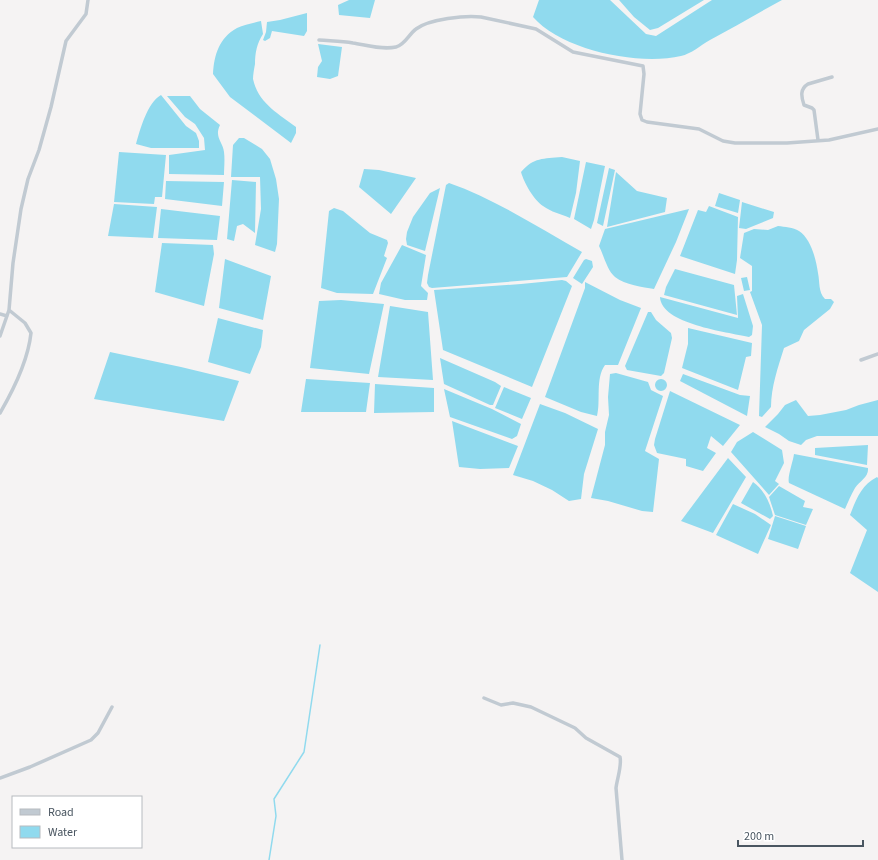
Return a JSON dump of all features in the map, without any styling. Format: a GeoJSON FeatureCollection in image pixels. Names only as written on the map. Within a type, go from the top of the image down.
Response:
{"type":"FeatureCollection","features":[{"type":"Feature","properties":{"kind":"street"},"geometry":{"type":"LineString","coordinates":[[0,336],[9,310],[13,263],[24,193],[39,150],[51,107],[64,46],[68,37],[86,14],[88,0]]}},
{"type":"Feature","properties":{"kind":"street"},"geometry":{"type":"LineString","coordinates":[[319,40],[395,47],[403,43],[416,29],[439,20],[472,16],[491,19],[536,29],[573,52],[643,66],[644,74],[640,118],[644,122],[699,129],[723,141],[733,143],[787,143],[829,140],[878,129]]}},
{"type":"Feature","properties":{"kind":"street"},"geometry":{"type":"LineString","coordinates":[[818,140],[814,110],[804,105],[802,92],[808,84],[832,77]]}},
{"type":"Feature","properties":{"kind":"street"},"geometry":{"type":"LineString","coordinates":[[0,413],[11,394],[29,349],[31,333],[25,323],[9,310]]}},
{"type":"Feature","properties":{"kind":"street"},"geometry":{"type":"LineString","coordinates":[[0,314],[7,316]]}},
{"type":"Feature","properties":{"kind":"street"},"geometry":{"type":"LineString","coordinates":[[861,360],[878,354]]}},
{"type":"Feature","properties":{"kind":"street"},"geometry":{"type":"LineString","coordinates":[[484,698],[501,705],[513,703],[531,707],[575,728],[586,738],[620,757],[621,762],[616,788],[622,860]]}},
{"type":"Feature","properties":{"kind":"street"},"geometry":{"type":"LineString","coordinates":[[0,778],[30,767],[91,740],[98,733],[112,707]]}},
{"type":"Feature","properties":{"kind":"water"},"geometry":{"type":"Polygon","coordinates":[[[349,0],[375,0],[370,18],[339,15],[338,5],[349,0]]]}},
{"type":"Feature","properties":{"kind":"water"},"geometry":{"type":"Polygon","coordinates":[[[539,0],[610,0],[646,34],[656,36],[712,0],[782,0],[681,56],[663,59],[644,59],[602,53],[562,38],[546,29],[533,17],[539,0]]]}},
{"type":"Feature","properties":{"kind":"water"},"geometry":{"type":"Polygon","coordinates":[[[619,0],[704,0],[658,28],[650,30],[634,17],[619,0]]]}},
{"type":"Feature","properties":{"kind":"water"},"geometry":{"type":"Polygon","coordinates":[[[307,13],[307,31],[304,36],[272,31],[270,38],[265,41],[263,40],[267,22],[307,13]]]}},
{"type":"Feature","properties":{"kind":"water"},"geometry":{"type":"Polygon","coordinates":[[[261,21],[263,34],[259,41],[255,56],[253,79],[259,95],[264,101],[296,127],[296,133],[291,143],[230,97],[213,74],[216,54],[226,37],[237,28],[261,21]]]}},
{"type":"Feature","properties":{"kind":"water"},"geometry":{"type":"Polygon","coordinates":[[[318,44],[342,47],[338,76],[330,79],[317,77],[318,67],[322,61],[318,44]]]}},
{"type":"Feature","properties":{"kind":"water"},"geometry":{"type":"Polygon","coordinates":[[[161,95],[186,126],[196,133],[199,141],[199,148],[151,148],[136,144],[148,110],[161,95]]]}},
{"type":"Feature","properties":{"kind":"water"},"geometry":{"type":"Polygon","coordinates":[[[167,96],[190,96],[200,109],[220,125],[218,129],[218,136],[224,152],[224,175],[169,174],[169,155],[205,150],[204,138],[195,124],[185,117],[167,96]]]}},
{"type":"Feature","properties":{"kind":"water"},"geometry":{"type":"Polygon","coordinates":[[[239,138],[244,138],[262,149],[270,159],[276,179],[279,199],[277,244],[275,252],[255,245],[261,209],[260,177],[231,177],[233,145],[239,138]]]}},
{"type":"Feature","properties":{"kind":"water"},"geometry":{"type":"Polygon","coordinates":[[[119,152],[166,155],[162,197],[155,197],[154,204],[114,202],[119,152]]]}},
{"type":"Feature","properties":{"kind":"water"},"geometry":{"type":"Polygon","coordinates":[[[562,157],[580,161],[576,193],[570,218],[549,210],[536,200],[524,181],[521,172],[535,161],[562,157]]]}},
{"type":"Feature","properties":{"kind":"water"},"geometry":{"type":"Polygon","coordinates":[[[586,162],[605,166],[591,229],[574,219],[586,162]]]}},
{"type":"Feature","properties":{"kind":"water"},"geometry":{"type":"Polygon","coordinates":[[[609,168],[615,170],[603,226],[597,223],[609,168]]]}},
{"type":"Feature","properties":{"kind":"water"},"geometry":{"type":"Polygon","coordinates":[[[364,169],[379,170],[416,178],[391,214],[359,187],[364,169]]]}},
{"type":"Feature","properties":{"kind":"water"},"geometry":{"type":"Polygon","coordinates":[[[616,172],[637,191],[667,198],[665,212],[607,227],[616,172]]]}},
{"type":"Feature","properties":{"kind":"water"},"geometry":{"type":"Polygon","coordinates":[[[232,180],[256,182],[255,233],[243,224],[237,226],[234,241],[227,239],[232,180]]]}},
{"type":"Feature","properties":{"kind":"water"},"geometry":{"type":"Polygon","coordinates":[[[166,181],[224,182],[222,206],[165,199],[166,181]]]}},
{"type":"Feature","properties":{"kind":"water"},"geometry":{"type":"Polygon","coordinates":[[[449,183],[483,197],[582,252],[567,277],[432,288],[429,287],[427,283],[428,275],[446,185],[449,183]]]}},
{"type":"Feature","properties":{"kind":"water"},"geometry":{"type":"Polygon","coordinates":[[[440,188],[425,251],[407,245],[407,232],[413,217],[430,193],[440,188]]]}},
{"type":"Feature","properties":{"kind":"water"},"geometry":{"type":"Polygon","coordinates":[[[719,193],[740,200],[738,213],[715,206],[719,193]]]}},
{"type":"Feature","properties":{"kind":"water"},"geometry":{"type":"Polygon","coordinates":[[[742,202],[774,212],[773,218],[746,229],[739,228],[742,202]]]}},
{"type":"Feature","properties":{"kind":"water"},"geometry":{"type":"Polygon","coordinates":[[[114,204],[157,207],[153,238],[108,236],[114,204]]]}},
{"type":"Feature","properties":{"kind":"water"},"geometry":{"type":"Polygon","coordinates":[[[709,206],[738,217],[737,260],[735,274],[680,256],[698,210],[706,212],[709,206]]]}},
{"type":"Feature","properties":{"kind":"water"},"geometry":{"type":"Polygon","coordinates":[[[334,208],[343,211],[370,233],[387,240],[388,243],[384,256],[387,258],[373,294],[337,293],[321,288],[329,211],[334,208]]]}},
{"type":"Feature","properties":{"kind":"water"},"geometry":{"type":"Polygon","coordinates":[[[161,209],[220,216],[217,240],[158,238],[161,209]]]}},
{"type":"Feature","properties":{"kind":"water"},"geometry":{"type":"Polygon","coordinates":[[[689,209],[676,242],[654,289],[629,284],[619,280],[612,274],[599,246],[605,229],[689,209]]]}},
{"type":"Feature","properties":{"kind":"water"},"geometry":{"type":"Polygon","coordinates":[[[778,226],[789,227],[797,230],[807,239],[816,262],[821,293],[825,299],[831,299],[834,302],[830,309],[804,330],[799,341],[784,348],[777,370],[771,407],[762,417],[759,416],[762,325],[750,292],[752,291],[752,266],[740,258],[744,233],[754,229],[768,230],[778,226]]]}},
{"type":"Feature","properties":{"kind":"water"},"geometry":{"type":"Polygon","coordinates":[[[162,243],[213,245],[214,254],[204,306],[155,292],[162,243]]]}},
{"type":"Feature","properties":{"kind":"water"},"geometry":{"type":"Polygon","coordinates":[[[402,245],[426,255],[421,286],[428,293],[427,300],[405,300],[379,294],[381,283],[402,245]]]}},
{"type":"Feature","properties":{"kind":"water"},"geometry":{"type":"Polygon","coordinates":[[[225,259],[271,276],[263,320],[219,308],[225,259]]]}},
{"type":"Feature","properties":{"kind":"water"},"geometry":{"type":"Polygon","coordinates":[[[586,259],[592,261],[593,267],[582,284],[573,278],[586,259]]]}},
{"type":"Feature","properties":{"kind":"water"},"geometry":{"type":"Polygon","coordinates":[[[675,269],[734,285],[737,315],[664,295],[666,287],[675,269]]]}},
{"type":"Feature","properties":{"kind":"water"},"geometry":{"type":"Polygon","coordinates":[[[747,277],[750,290],[744,291],[741,278],[747,277]]]}},
{"type":"Feature","properties":{"kind":"water"},"geometry":{"type":"Polygon","coordinates":[[[562,280],[566,281],[572,286],[532,387],[443,350],[434,290],[562,280]]]}},
{"type":"Feature","properties":{"kind":"water"},"geometry":{"type":"Polygon","coordinates":[[[585,282],[620,300],[641,308],[618,365],[605,365],[602,371],[599,383],[599,404],[597,416],[581,412],[545,397],[585,288],[585,282]]]}},
{"type":"Feature","properties":{"kind":"water"},"geometry":{"type":"Polygon","coordinates":[[[743,294],[753,326],[752,335],[749,337],[711,329],[683,320],[671,314],[663,306],[660,297],[738,318],[737,296],[743,294]]]}},
{"type":"Feature","properties":{"kind":"water"},"geometry":{"type":"Polygon","coordinates":[[[341,300],[384,304],[369,374],[310,368],[319,301],[341,300]]]}},
{"type":"Feature","properties":{"kind":"water"},"geometry":{"type":"Polygon","coordinates":[[[390,306],[428,312],[433,380],[378,377],[390,306]]]}},
{"type":"Feature","properties":{"kind":"water"},"geometry":{"type":"Polygon","coordinates":[[[648,312],[651,312],[656,320],[671,333],[672,338],[664,373],[661,376],[627,370],[625,366],[648,312]]]}},
{"type":"Feature","properties":{"kind":"water"},"geometry":{"type":"Polygon","coordinates":[[[218,318],[263,330],[261,347],[250,374],[208,362],[218,318]]]}},
{"type":"Feature","properties":{"kind":"water"},"geometry":{"type":"Polygon","coordinates":[[[688,328],[752,343],[751,356],[746,357],[738,390],[682,368],[688,344],[688,328]]]}},
{"type":"Feature","properties":{"kind":"water"},"geometry":{"type":"Polygon","coordinates":[[[110,352],[239,381],[224,421],[94,399],[110,352]]]}},
{"type":"Feature","properties":{"kind":"water"},"geometry":{"type":"Polygon","coordinates":[[[440,358],[501,386],[493,405],[444,384],[440,358]]]}},
{"type":"Feature","properties":{"kind":"water"},"geometry":{"type":"Polygon","coordinates":[[[616,373],[648,382],[651,390],[663,396],[645,451],[659,459],[653,512],[642,511],[608,501],[591,498],[605,445],[605,432],[609,415],[608,397],[610,374],[616,373]]]}},
{"type":"Feature","properties":{"kind":"water"},"geometry":{"type":"Polygon","coordinates":[[[683,374],[740,395],[750,396],[747,416],[680,381],[683,374]]]}},
{"type":"Feature","properties":{"kind":"water"},"geometry":{"type":"Polygon","coordinates":[[[306,379],[370,383],[366,412],[301,412],[306,379]]]}},
{"type":"Feature","properties":{"kind":"water"},"geometry":{"type":"Polygon","coordinates":[[[663,379],[666,380],[666,390],[659,391],[656,390],[655,383],[656,380],[663,379]]]}},
{"type":"Feature","properties":{"kind":"water"},"geometry":{"type":"Polygon","coordinates":[[[375,384],[434,388],[434,412],[374,413],[375,384]]]}},
{"type":"Feature","properties":{"kind":"water"},"geometry":{"type":"Polygon","coordinates":[[[504,387],[531,398],[522,419],[495,408],[504,387]]]}},
{"type":"Feature","properties":{"kind":"water"},"geometry":{"type":"Polygon","coordinates":[[[444,389],[492,409],[521,424],[517,436],[512,439],[450,417],[444,389]]]}},
{"type":"Feature","properties":{"kind":"water"},"geometry":{"type":"Polygon","coordinates":[[[670,391],[740,425],[723,446],[711,436],[707,448],[716,453],[703,471],[686,466],[686,459],[657,453],[654,445],[655,439],[670,391]]]}},
{"type":"Feature","properties":{"kind":"water"},"geometry":{"type":"Polygon","coordinates":[[[796,400],[808,416],[846,410],[878,400],[878,436],[817,436],[806,440],[801,445],[789,441],[765,427],[785,405],[796,400]]]}},
{"type":"Feature","properties":{"kind":"water"},"geometry":{"type":"Polygon","coordinates":[[[540,404],[565,413],[598,429],[584,474],[581,499],[569,501],[552,490],[533,481],[513,475],[540,404]]]}},
{"type":"Feature","properties":{"kind":"water"},"geometry":{"type":"Polygon","coordinates":[[[452,421],[518,446],[509,468],[480,469],[459,467],[452,421]]]}},
{"type":"Feature","properties":{"kind":"water"},"geometry":{"type":"Polygon","coordinates":[[[753,432],[782,450],[784,463],[775,481],[779,484],[769,495],[731,452],[737,442],[753,432]]]}},
{"type":"Feature","properties":{"kind":"water"},"geometry":{"type":"Polygon","coordinates":[[[868,445],[867,465],[815,455],[815,448],[868,445]]]}},
{"type":"Feature","properties":{"kind":"water"},"geometry":{"type":"Polygon","coordinates":[[[794,454],[868,468],[868,471],[866,476],[855,488],[845,509],[789,483],[789,473],[794,454]]]}},
{"type":"Feature","properties":{"kind":"water"},"geometry":{"type":"Polygon","coordinates":[[[728,458],[746,477],[713,533],[681,521],[728,458]]]}},
{"type":"Feature","properties":{"kind":"water"},"geometry":{"type":"Polygon","coordinates":[[[877,477],[878,592],[850,573],[867,530],[850,515],[857,498],[863,489],[871,480],[877,477]]]}},
{"type":"Feature","properties":{"kind":"water"},"geometry":{"type":"Polygon","coordinates":[[[753,482],[768,501],[773,516],[770,519],[741,503],[753,482]]]}},
{"type":"Feature","properties":{"kind":"water"},"geometry":{"type":"Polygon","coordinates":[[[779,486],[805,501],[803,507],[813,509],[806,525],[775,515],[769,497],[779,486]]]}},
{"type":"Feature","properties":{"kind":"water"},"geometry":{"type":"Polygon","coordinates":[[[733,504],[755,514],[771,525],[758,554],[716,535],[733,504]]]}},
{"type":"Feature","properties":{"kind":"water"},"geometry":{"type":"Polygon","coordinates":[[[775,516],[806,526],[798,549],[768,539],[775,516]]]}},
{"type":"Feature","properties":{"kind":"waterway"},"geometry":{"type":"LineString","coordinates":[[269,860],[276,816],[274,799],[304,752],[320,645]]}}]}
